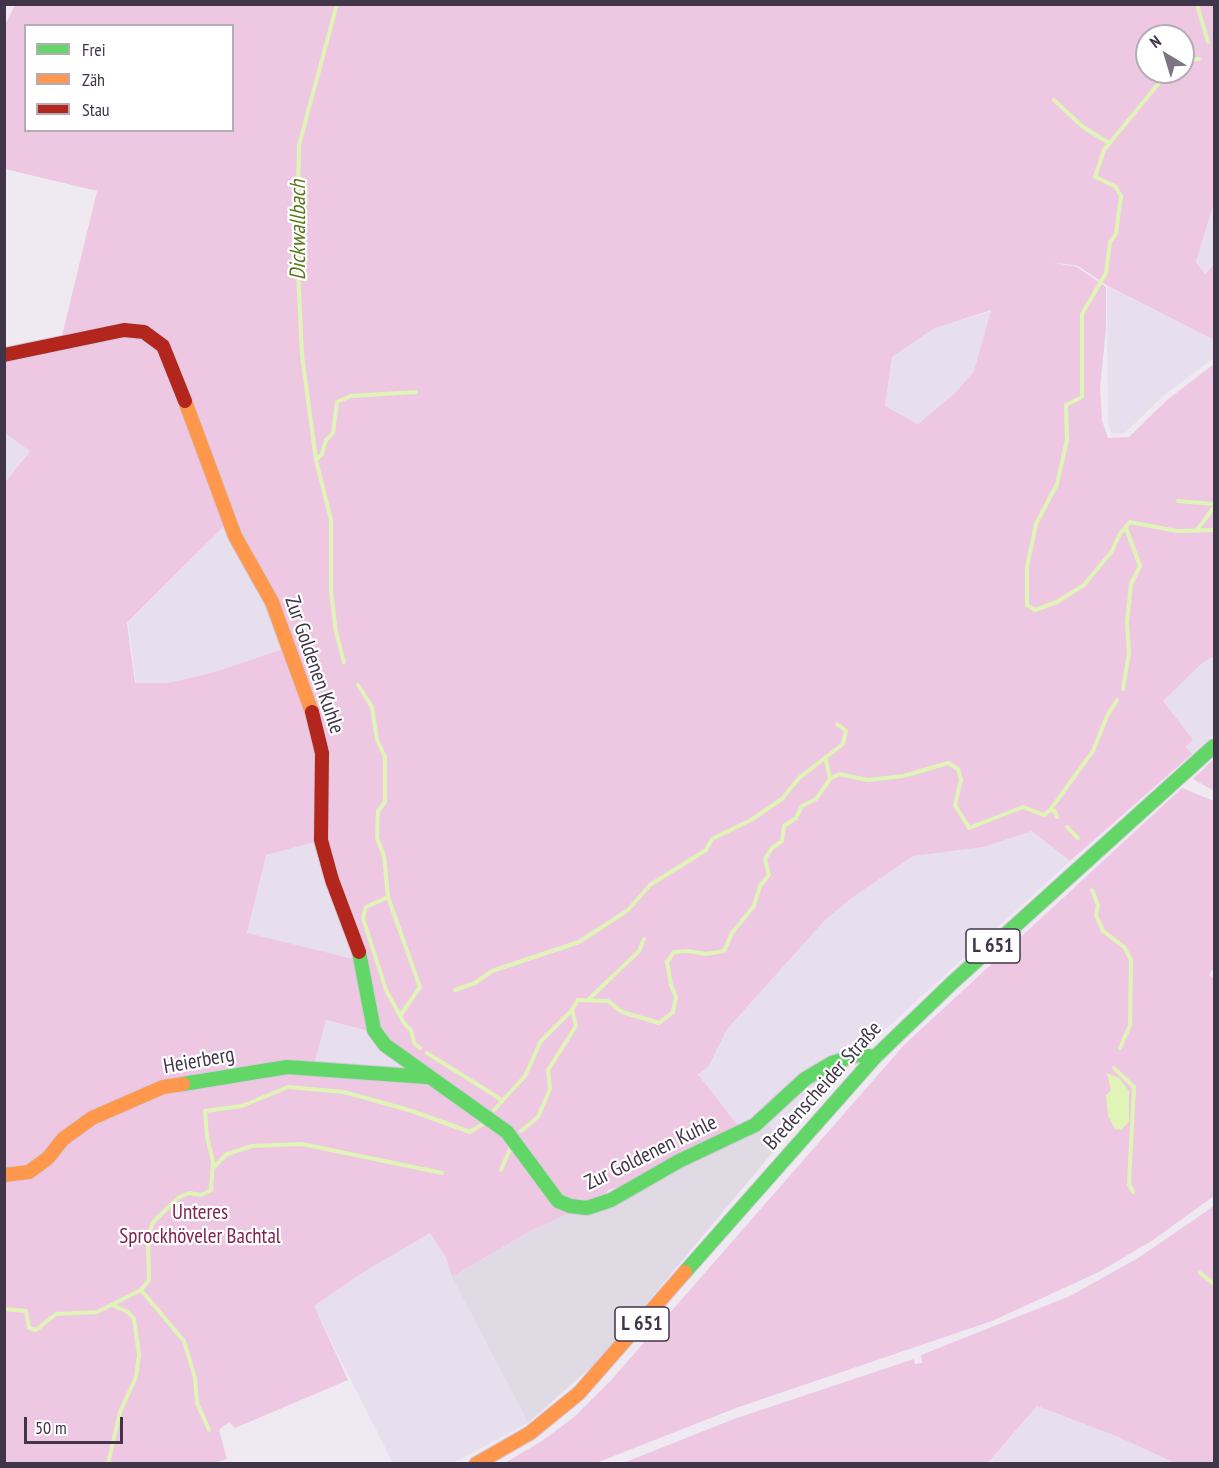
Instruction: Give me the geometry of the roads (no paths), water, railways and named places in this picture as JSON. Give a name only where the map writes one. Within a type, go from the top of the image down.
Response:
[{"type":"street","name":"Zur Goldenen Kuhle","points":[[4,355],[124,330],[149,334],[166,351],[235,536],[272,602],[315,719],[322,753],[321,840],[332,880],[359,952],[371,1022],[386,1045],[427,1077],[507,1132],[555,1199],[570,1206],[587,1208],[619,1196],[679,1161],[755,1125],[805,1079],[832,1063],[858,1055],[875,1057]]},
{"type":"street","name":"Bredenscheider Straße","points":[[476,1464],[530,1433],[579,1393],[875,1057],[953,982],[1215,747]]},
{"type":"street","name":"Heierberg","points":[[4,1175],[29,1172],[48,1158],[63,1139],[92,1118],[163,1087],[287,1067],[427,1077]]},
{"type":"waterway","name":"Dickwallbach","points":[[316,460],[302,355],[297,250],[299,145],[337,4]]},
{"type":"waterway","points":[[1197,4],[1208,42]]},
{"type":"waterway","points":[[1195,60],[1199,59]]},
{"type":"waterway","points":[[1158,84],[1104,150],[1095,177],[1115,186],[1121,196],[1116,234],[1110,242],[1106,273],[1082,314],[1082,397],[1066,405],[1067,440],[1057,484],[1036,524],[1027,567],[1027,605],[1035,610],[1057,602],[1084,585],[1112,551],[1120,534],[1130,522],[1177,531],[1214,530]]},
{"type":"waterway","points":[[1054,100],[1083,127],[1109,143]]},
{"type":"waterway","name":"Dickwallbach","points":[[344,662],[336,632],[331,591],[331,520],[316,460],[322,454],[326,440],[333,433],[337,402],[351,396],[416,392]]},
{"type":"waterway","points":[[1178,501],[1214,504]]},
{"type":"waterway","points":[[1197,530],[1214,507]]},
{"type":"waterway","points":[[1123,689],[1129,653],[1127,622],[1131,584],[1140,566],[1126,528]]},
{"type":"waterway","name":"Dickwallbach","points":[[358,685],[372,707],[377,740],[385,757],[385,802],[378,811],[377,838],[384,856],[388,897],[366,907],[363,918],[386,990],[404,1023],[411,1030],[414,1043],[420,1048]]},
{"type":"waterway","points":[[494,1110],[525,1076],[541,1041],[572,1010],[578,1000],[608,1001],[622,1012],[659,1023],[673,1012],[676,997],[671,985],[667,962],[674,952],[688,951],[706,954],[724,951],[732,933],[754,906],[760,886],[769,875],[765,859],[772,848],[782,841],[784,826],[796,818],[802,806],[816,799],[830,779],[839,774],[868,780],[903,776],[948,763],[958,769],[961,779],[955,805],[969,828],[1023,807],[1044,815],[1093,751],[1107,716],[1117,700]]},
{"type":"waterway","points":[[455,990],[475,983],[492,971],[579,942],[628,910],[650,885],[706,850],[712,839],[751,820],[782,799],[799,778],[843,744],[846,731],[837,724]]},
{"type":"waterway","points":[[826,760],[830,779]]},
{"type":"waterway","points":[[1050,810],[1055,811],[1057,817]]},
{"type":"waterway","points":[[1067,827],[1078,838]]},
{"type":"waterway","points":[[1092,890],[1098,905],[1096,915],[1103,931],[1124,947],[1131,960],[1130,1025],[1120,1048]]},
{"type":"waterway","name":"Dickwallbach","points":[[388,897],[420,987],[400,1016]]},
{"type":"waterway","points":[[588,1000],[639,951],[644,939]]},
{"type":"waterway","points":[[521,1131],[538,1117],[550,1089],[548,1070],[576,1026],[572,1010]]},
{"type":"waterway","name":"Dickwallbach","points":[[427,1053],[502,1100]]},
{"type":"waterway","points":[[1114,1068],[1134,1087],[1129,1184],[1133,1192]]},
{"type":"waterway","points":[[4,1309],[26,1311],[29,1328],[36,1330],[56,1314],[97,1312],[141,1290],[149,1280],[148,1239],[153,1222],[178,1198],[189,1193],[201,1195],[211,1190],[213,1161],[207,1137],[205,1111],[242,1106],[288,1087],[344,1092],[412,1111],[470,1132],[484,1123]]},
{"type":"waterway","points":[[213,1168],[227,1154],[252,1146],[302,1144],[442,1173]]},
{"type":"waterway","points":[[501,1170],[510,1149]]},
{"type":"waterway","points":[[1200,1273],[1214,1284]]},
{"type":"waterway","points":[[141,1290],[184,1341],[195,1378],[197,1403],[209,1430]]},
{"type":"waterway","points":[[108,1464],[120,1412],[136,1377],[139,1355],[134,1319],[128,1312],[112,1305]]},
{"type":"park label","name":"Unteres Sprockhöveler Bachtal","points":[[200,1225]]}]
